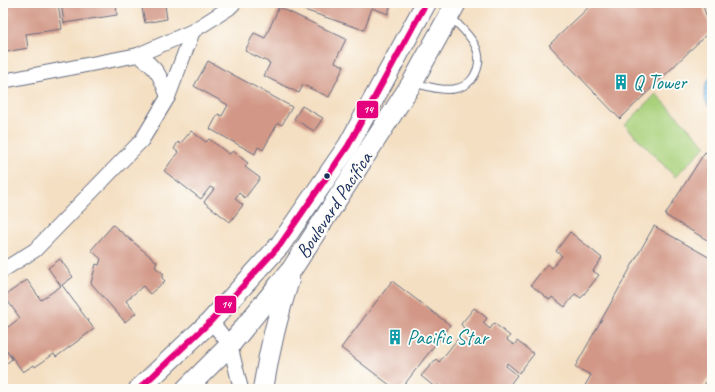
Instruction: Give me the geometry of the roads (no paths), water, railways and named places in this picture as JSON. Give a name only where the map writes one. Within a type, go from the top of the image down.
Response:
[{"type":"street","points":[[3,81],[138,55],[193,31],[229,8],[234,3]]},
{"type":"street","name":"Boulevard Pacífica","points":[[139,389],[211,321],[280,245],[348,146],[426,3]]},
{"type":"street","name":"Boulevard Pacífica","points":[[186,389],[230,345],[292,269],[412,83],[452,9]]},
{"type":"street","points":[[3,270],[35,250],[142,140],[168,97],[193,31]]},
{"type":"street","points":[[138,55],[149,63],[159,74],[168,97]]},
{"type":"street","points":[[263,389],[268,356],[292,269]]},
{"type":"street","points":[[211,321],[230,345],[241,389]]},
{"type":"lane","points":[[412,83],[445,89],[455,89],[464,86],[472,80],[479,69],[479,52],[452,9]]},
{"type":"water","points":[[712,75],[712,110],[706,102],[704,93]]},
{"type":"place","name":"Q Tower","points":[[621,82]]},
{"type":"place","name":"Pacific Star","points":[[395,337]]}]
